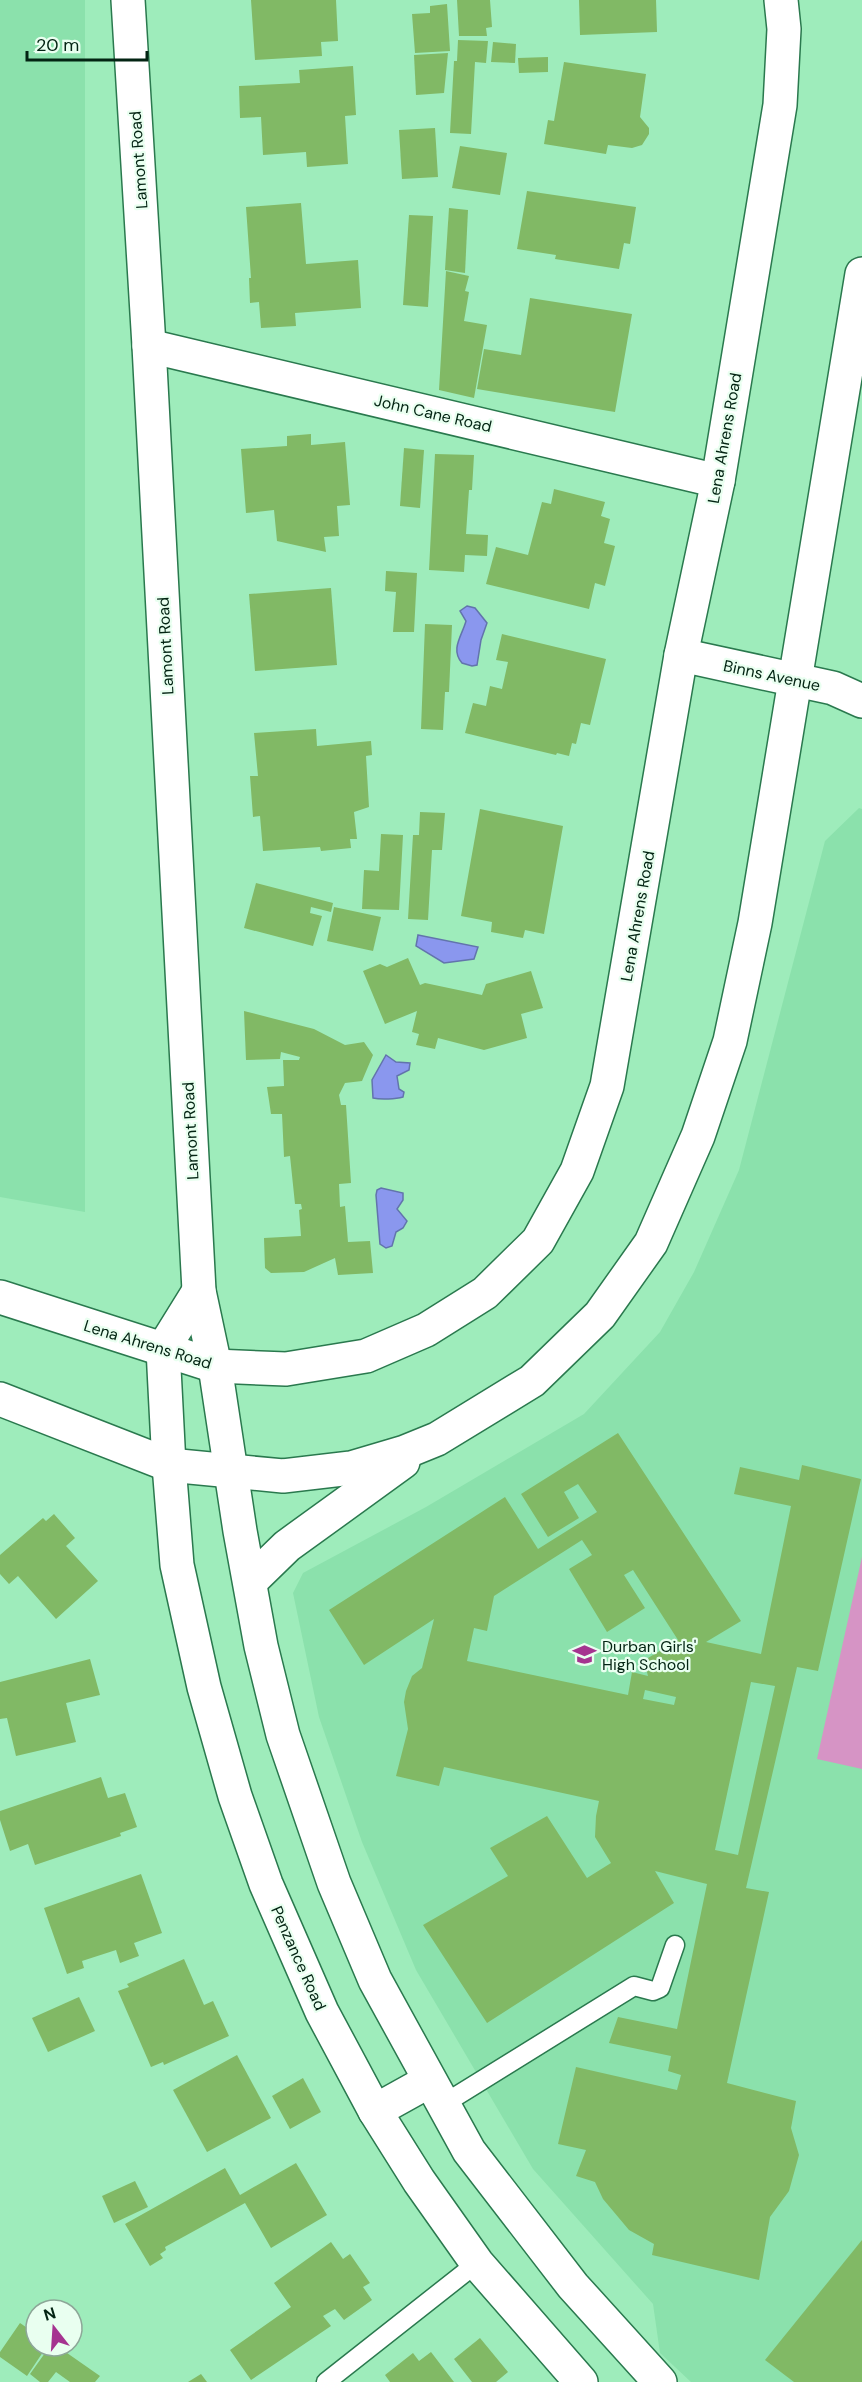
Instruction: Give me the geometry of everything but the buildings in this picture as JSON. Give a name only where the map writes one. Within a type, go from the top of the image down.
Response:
[{"type":"street","name":"Lamont Road","points":[[128,0],[149,346],[199,1291],[215,1366],[231,1473]]},
{"type":"street","name":"Lena Ahrens Road","points":[[0,1297],[215,1366],[286,1369],[366,1356],[426,1330],[485,1293],[538,1241],[577,1171],[607,1086],[681,656],[718,481],[780,105],[784,29],[782,0]]},
{"type":"street","points":[[250,1582],[287,1546],[387,1472],[532,1381],[600,1315],[651,1243],[698,1136],[730,1041],[755,923],[862,274]]},
{"type":"street","name":"John Cane Road","points":[[149,346],[718,481]]},
{"type":"street","name":"Binns Avenue","points":[[681,656],[833,688],[862,701]]},
{"type":"street","points":[[163,1349],[199,1291]]},
{"type":"street","name":"Penzance Road","points":[[163,1349],[177,1565],[204,1687],[235,1796],[266,1884],[322,2012],[375,2111],[419,2181],[477,2263],[581,2382]]},
{"type":"street","points":[[0,1399],[169,1465],[231,1473],[283,1476],[351,1468],[405,1452],[437,1439]]},
{"type":"street","points":[[231,1473],[261,1646],[283,1735],[334,1883],[375,1980],[469,2151],[573,2286],[660,2382]]},
{"type":"street","points":[[375,2111],[436,2093]]},
{"type":"lane","points":[[436,2093],[634,1986],[653,1991],[660,1988],[675,1945]]},
{"type":"lane","points":[[326,2382],[477,2263]]},
{"type":"shaded area","points":[[0,0],[85,0],[85,1212],[0,1197]]},
{"type":"shaded area","name":"Durban Girls' High School","points":[[859,808],[862,809],[862,2382],[691,2382],[660,2353],[653,2304],[533,2169],[416,1970],[362,1842],[319,1717],[293,1593],[303,1573],[426,1507],[584,1414],[660,1332],[694,1272],[739,1170],[825,841]]},
{"type":"shaded area","points":[[862,1557],[862,1769],[817,1759]]},
{"type":"water","points":[[467,606],[475,608],[487,623],[481,640],[477,665],[472,666],[462,663],[457,653],[458,642],[466,621],[460,611]]},
{"type":"water","points":[[418,935],[478,947],[474,959],[444,963],[416,946]]},
{"type":"water","points":[[386,1055],[396,1062],[410,1063],[409,1070],[397,1076],[399,1089],[404,1092],[403,1097],[373,1098],[372,1080]]},
{"type":"water","points":[[381,1188],[403,1193],[403,1200],[397,1209],[407,1221],[403,1228],[396,1232],[392,1246],[386,1248],[380,1244],[376,1195],[377,1190]]},
{"type":"place","name":"Durban Girls' High School","points":[[584,1655]]}]
